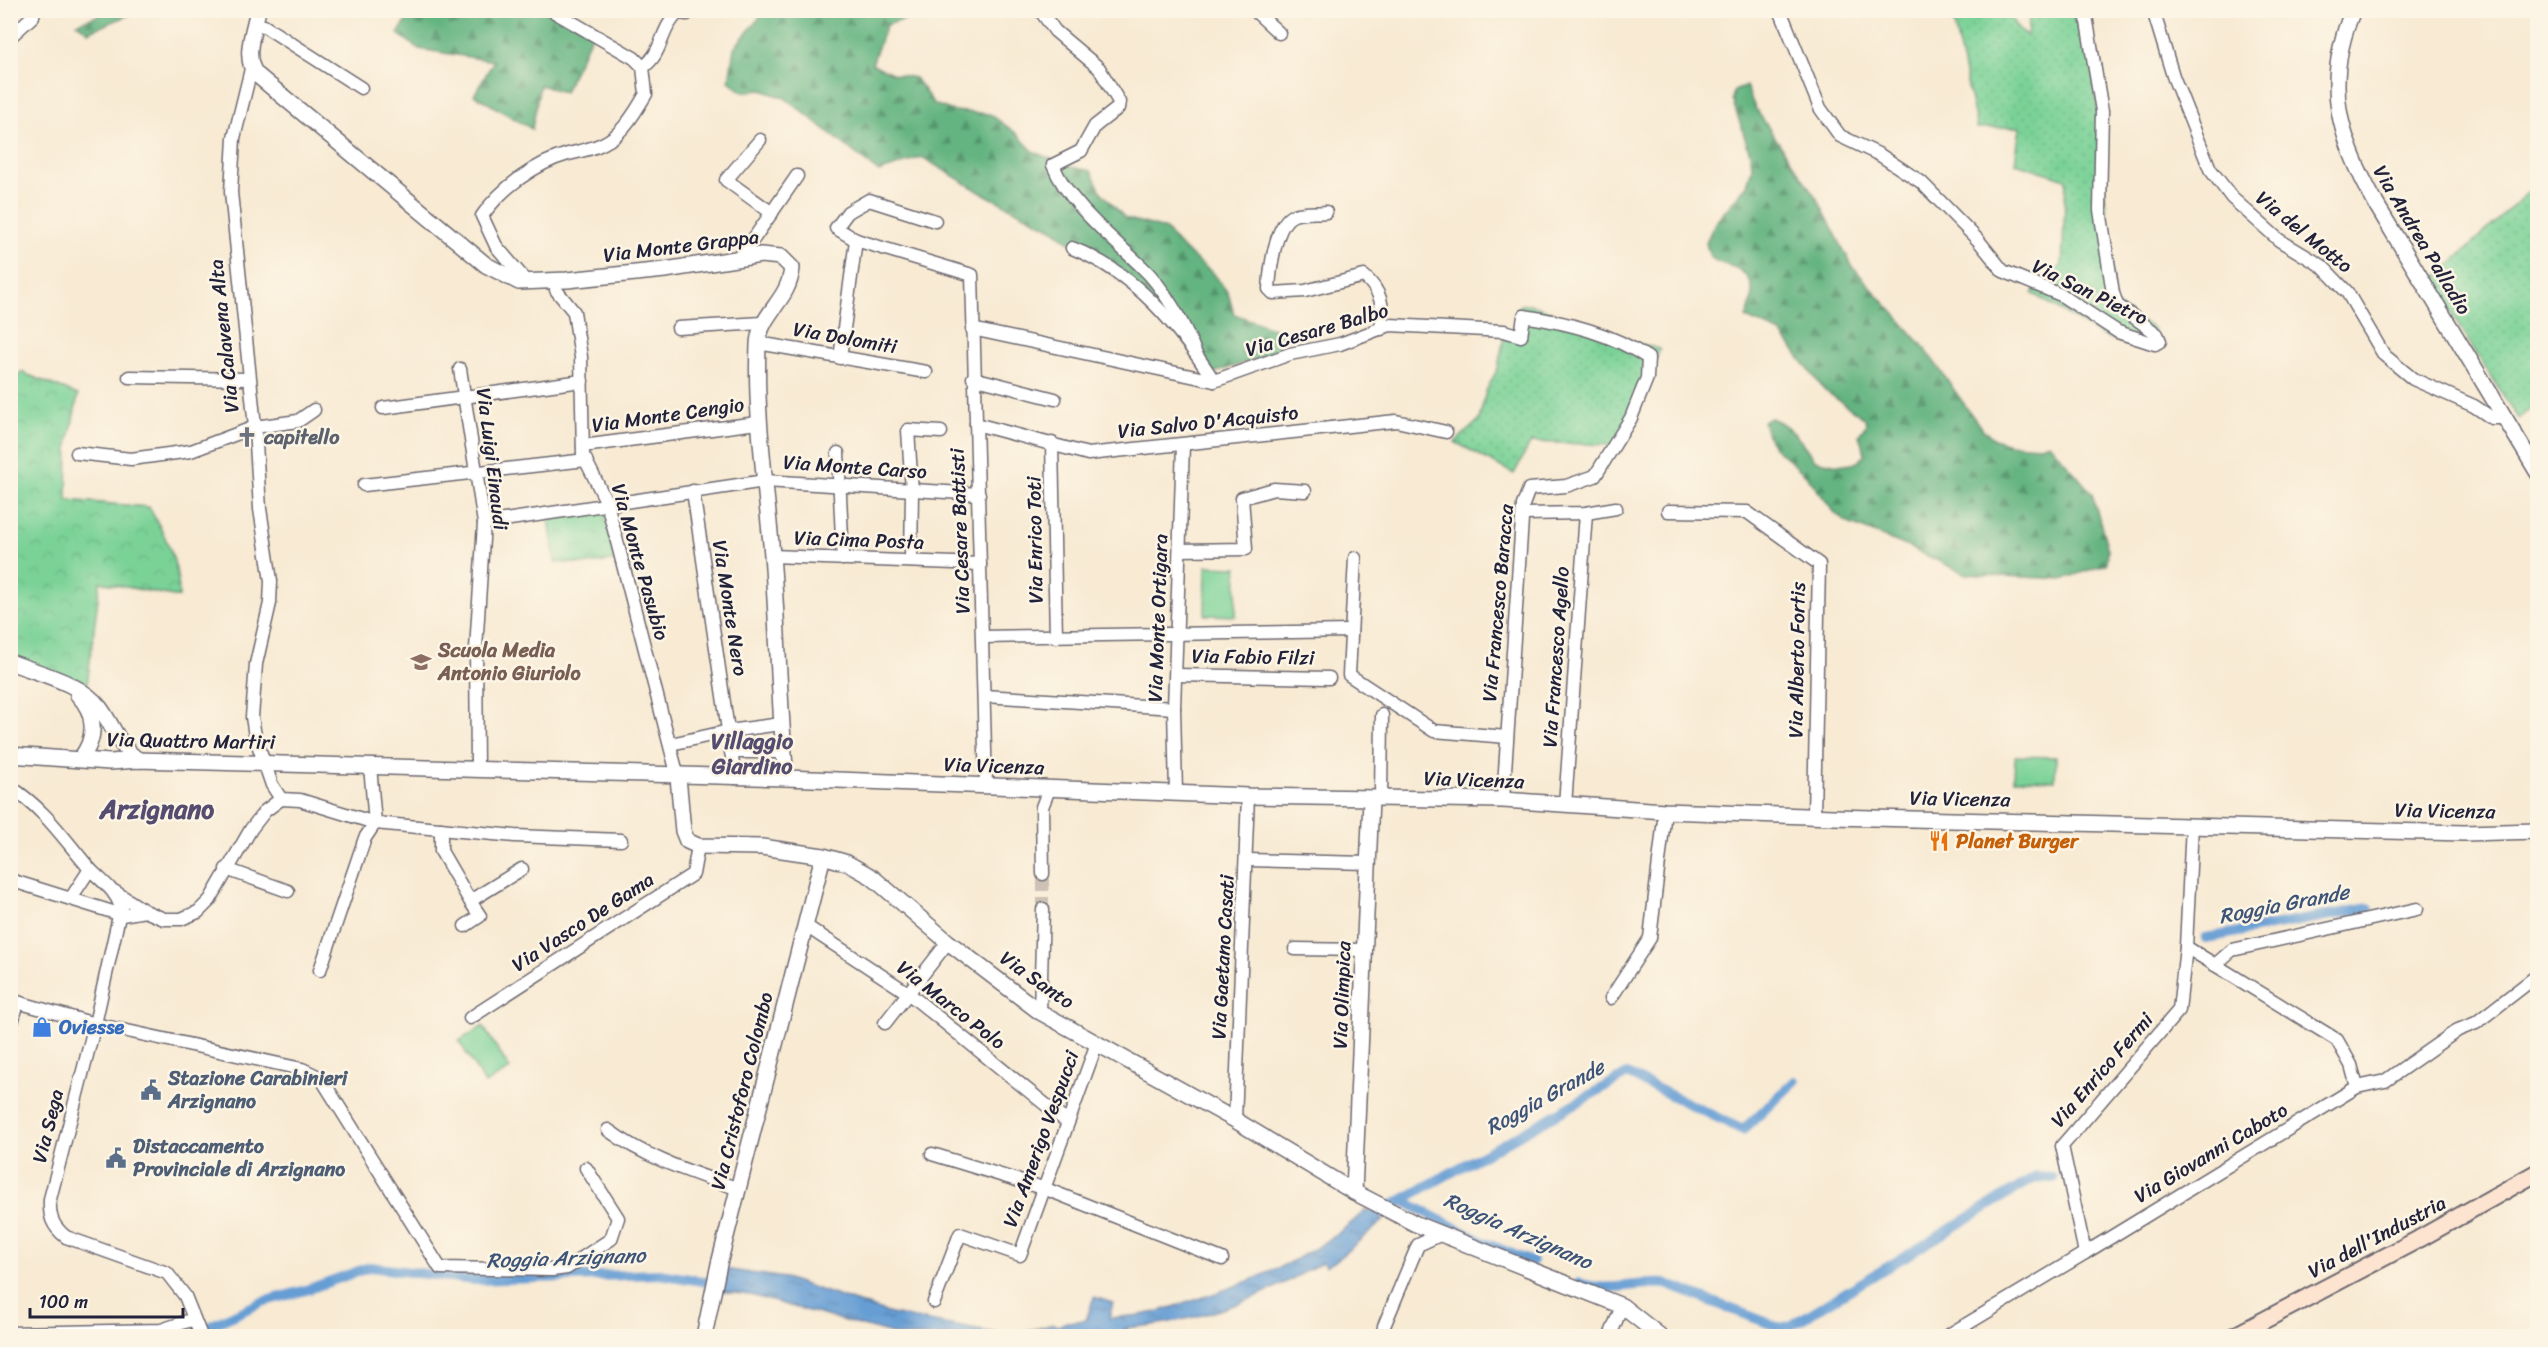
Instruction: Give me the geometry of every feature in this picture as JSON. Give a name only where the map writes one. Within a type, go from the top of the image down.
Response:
[{"type":"main road","name":"Via dell'Industria","points":[[2234,1336],[2420,1239],[2538,1172]]},
{"type":"street","points":[[10,37],[33,16],[34,10]]},
{"type":"street","points":[[526,281],[496,246],[482,216],[493,201],[532,170],[567,154],[585,151],[618,134],[646,94],[643,67],[634,58],[551,10]]},
{"type":"street","points":[[643,67],[658,52],[670,20],[678,13],[687,14],[688,10]]},
{"type":"street","points":[[1040,10],[1055,31],[1099,68],[1117,95],[1118,108],[1090,133],[1081,151],[1053,165],[1057,175],[1076,203],[1143,268],[1187,330],[1195,352]]},
{"type":"street","points":[[1254,10],[1279,33]]},
{"type":"street","name":"Via San Pietro","points":[[1780,10],[1820,108],[1840,136],[1880,155],[1921,182],[1978,240],[2003,271],[2061,296],[2118,332],[2155,344],[2160,341],[2157,334],[2117,305],[2113,293],[2100,210],[2102,111],[2085,10]]},
{"type":"street","name":"Via del Motto","points":[[2153,10],[2173,76],[2211,169],[2232,198],[2279,240],[2322,266],[2347,292],[2384,355],[2413,379],[2474,406],[2492,418],[2504,418]]},
{"type":"street","name":"Via Andrea Palladio","points":[[2353,10],[2340,53],[2335,85],[2338,117],[2345,143],[2356,169],[2376,204],[2538,473]]},
{"type":"street","points":[[257,18],[264,26],[361,88]]},
{"type":"street","name":"Via Calavena Alta","points":[[257,18],[249,61],[251,69],[234,138],[231,192],[248,379],[255,428],[260,508],[271,581],[270,603],[256,664],[252,717],[255,736],[272,785],[280,799]]},
{"type":"street","name":"Via Monte Grappa","points":[[251,69],[486,266],[519,282],[665,270],[741,257],[781,257],[792,268],[790,285],[762,323],[758,344],[757,423],[772,556],[786,778]]},
{"type":"street","points":[[760,140],[726,180],[772,213]]},
{"type":"street","points":[[741,257],[797,176]]},
{"type":"street","points":[[840,358],[856,240],[836,228],[848,212],[868,200],[935,221]]},
{"type":"street","points":[[1326,212],[1293,215],[1283,223],[1275,248],[1269,289],[1273,293],[1305,291],[1364,276],[1376,286],[1384,306],[1381,329]]},
{"type":"street","name":"Via Cesare Battisti","points":[[856,240],[972,275],[973,378],[979,494],[986,786]]},
{"type":"street","points":[[1072,248],[1101,259],[1137,286],[1195,352],[1214,381]]},
{"type":"street","name":"Via Monte Pasubio","points":[[556,290],[574,312],[582,381],[583,446],[586,460],[607,503],[678,777]]},
{"type":"street","name":"Via Francesco Baracca","points":[[1503,800],[1523,514],[1529,489],[1566,486],[1595,476],[1631,418],[1647,378],[1648,358],[1624,344],[1563,322],[1524,316],[1521,336],[1504,331]]},
{"type":"street","points":[[678,328],[762,323]]},
{"type":"street","name":"Via Cesare Balbo","points":[[1214,381],[1290,354],[1340,344],[1390,325],[1504,331]]},
{"type":"street","points":[[972,329],[1214,381]]},
{"type":"street","name":"Via Dolomiti","points":[[758,344],[926,372]]},
{"type":"street","name":"Via Luigi Einaudi","points":[[460,369],[484,523],[476,649],[477,769]]},
{"type":"street","points":[[129,377],[248,379]]},
{"type":"street","points":[[973,378],[1055,399]]},
{"type":"street","points":[[383,408],[582,381]]},
{"type":"street","points":[[77,453],[131,459],[191,451],[255,428],[298,421],[314,410]]},
{"type":"street","name":"Via Salvo D'Acquisto","points":[[976,424],[1088,454],[1396,421],[1446,432]]},
{"type":"street","name":"Via Monte Cengio","points":[[583,446],[757,423]]},
{"type":"street","points":[[911,561],[912,491],[908,430],[941,432]]},
{"type":"street","name":"Via Enrico Toti","points":[[1052,443],[1056,637]]},
{"type":"street","name":"Via Monte Ortigara","points":[[1176,793],[1174,708],[1183,445]]},
{"type":"street","points":[[838,453],[843,559]]},
{"type":"street","points":[[364,485],[586,460]]},
{"type":"street","name":"Via Monte Carso","points":[[484,523],[765,481],[979,494]]},
{"type":"street","points":[[1180,550],[1246,549],[1242,498],[1274,489],[1305,490]]},
{"type":"street","name":"Via Monte Nero","points":[[693,491],[735,778]]},
{"type":"street","points":[[1523,514],[1586,513],[1616,508]]},
{"type":"street","name":"Via Alberto Fortis","points":[[1668,511],[1748,512],[1819,564],[1814,816]]},
{"type":"street","name":"Via Francesco Agello","points":[[1565,805],[1586,513]]},
{"type":"street","name":"Via Cima Posta","points":[[772,556],[980,564]]},
{"type":"street","points":[[1355,558],[1349,675],[1434,731],[1507,737]]},
{"type":"street","points":[[983,637],[1351,631]]},
{"type":"street","points":[[10,662],[84,693],[100,708],[125,751],[138,760]]},
{"type":"street","name":"Via Fabio Filzi","points":[[1176,675],[1329,678]]},
{"type":"street","points":[[67,684],[84,701],[92,722],[92,741],[80,759]]},
{"type":"street","points":[[984,696],[1174,708]]},
{"type":"street","points":[[1376,799],[1382,714]]},
{"type":"street","points":[[671,744],[729,731],[781,724]]},
{"type":"street","points":[[731,752],[783,752]]},
{"type":"street","name":"Via Quattro Martiri","points":[[10,755],[110,762],[138,760],[266,763],[735,778]]},
{"type":"street","points":[[320,970],[365,838],[375,823],[370,766]]},
{"type":"street","points":[[678,777],[683,831],[687,841],[698,846]]},
{"type":"street","name":"Via Vicenza","points":[[735,778],[1248,796],[1503,800],[1665,811],[1814,816],[2464,833],[2538,831]]},
{"type":"street","points":[[10,788],[52,821],[90,869],[114,891],[145,911],[164,919],[181,918],[198,912],[210,900],[226,869],[265,811],[280,799],[300,800],[375,823],[621,840]]},
{"type":"street","points":[[1043,873],[1042,807],[1049,789]]},
{"type":"street","name":"Via Gaetano Casati","points":[[1235,1120],[1248,796]]},
{"type":"street","name":"Via Olimpica","points":[[1354,1192],[1368,863],[1376,799]]},
{"type":"street","points":[[1611,998],[1650,938],[1665,811]]},
{"type":"street","name":"Via Enrico Fermi","points":[[2085,1252],[2062,1146],[2179,1010],[2186,947],[2192,825]]},
{"type":"street","points":[[441,829],[441,851],[480,916],[465,926]]},
{"type":"street","name":"Via Santo","points":[[698,846],[762,847],[823,856],[847,863],[872,878],[948,942],[1040,1012],[1235,1120],[1354,1192],[1416,1224],[1622,1306],[1660,1336]]},
{"type":"street","name":"Via Vasco De Gama","points":[[470,1018],[693,874],[698,846]]},
{"type":"street","name":"Via Cristoforo Colombo","points":[[704,1336],[823,856]]},
{"type":"street","points":[[1247,860],[1368,863]]},
{"type":"street","points":[[70,898],[90,869]]},
{"type":"street","points":[[226,869],[288,891]]},
{"type":"street","points":[[470,901],[522,869]]},
{"type":"street","points":[[10,880],[122,915],[145,911]]},
{"type":"street","points":[[114,891],[122,915]]},
{"type":"street","points":[[1040,1012],[1042,909]]},
{"type":"street","points":[[2215,964],[2232,950],[2417,909]]},
{"type":"street","name":"Via Sega","points":[[122,915],[65,1137],[51,1199],[50,1215],[56,1229],[66,1237],[166,1273],[185,1296],[201,1336]]},
{"type":"street","name":"Via Marco Polo","points":[[806,926],[908,993],[1067,1122]]},
{"type":"street","points":[[885,1023],[948,942]]},
{"type":"street","points":[[2186,947],[2337,1040],[2351,1065],[2356,1088]]},
{"type":"street","points":[[1295,949],[1365,950]]},
{"type":"street","name":"Via Giovanni Caboto","points":[[2085,1252],[2356,1088],[2385,1081],[2458,1030],[2476,1023],[2538,975]]},
{"type":"street","points":[[10,1029],[14,1001],[95,1024],[302,1069],[321,1078],[440,1268],[552,1270],[567,1268],[611,1239],[618,1218],[586,1167]]},
{"type":"street","name":"Via Amerigo Vespucci","points":[[934,1302],[960,1234],[1020,1255],[1046,1189],[1067,1122],[1097,1043]]},
{"type":"street","points":[[608,1130],[627,1144],[678,1168],[739,1189]]},
{"type":"street","points":[[932,1154],[1046,1189],[1222,1259]]},
{"type":"street","points":[[1383,1336],[1384,1326],[1418,1245],[1420,1234],[1416,1224]]},
{"type":"street","points":[[1418,1245],[1442,1234]]},
{"type":"street","points":[[1947,1336],[2085,1252]]},
{"type":"street","points":[[1610,1336],[1622,1306]]},
{"type":"street","points":[[10,1333],[161,1330],[194,1319]]},
{"type":"green space","points":[[99,10],[139,11],[88,32],[77,23],[97,16]]},
{"type":"green space","points":[[413,10],[553,11],[593,33],[564,92],[540,85],[532,129],[474,95],[494,61],[419,49],[398,34]]},
{"type":"green space","points":[[765,11],[913,11],[911,18],[886,25],[872,64],[894,74],[915,78],[934,104],[953,111],[990,114],[1016,133],[1034,152],[1071,167],[1091,171],[1102,193],[1125,218],[1165,229],[1181,247],[1214,274],[1228,293],[1234,314],[1283,332],[1281,351],[1211,374],[1160,311],[1054,230],[980,192],[922,157],[879,172],[785,98],[761,90],[743,92],[729,81],[734,48]]},
{"type":"green space","points":[[1951,11],[2006,11],[2018,29],[2027,36],[2030,11],[2079,11],[2094,71],[2114,304],[2154,329],[2151,344],[2136,349],[2101,335],[2032,293],[2062,265],[2066,179],[2015,163],[2020,127],[1977,128]]},
{"type":"green space","points":[[1746,86],[1755,108],[1819,202],[1852,266],[1923,346],[1981,428],[1994,439],[2009,444],[2040,446],[2049,443],[2092,493],[2108,550],[2107,564],[2063,579],[1966,574],[1904,545],[1846,522],[1835,513],[1807,476],[1772,445],[1763,422],[1770,418],[1790,429],[1815,460],[1838,465],[1858,462],[1865,453],[1859,435],[1866,425],[1865,419],[1824,390],[1781,333],[1746,318],[1752,296],[1751,283],[1743,272],[1715,261],[1708,251],[1706,242],[1715,223],[1747,185],[1752,168],[1751,156],[1732,99],[1734,91]]},
{"type":"green space","points":[[2537,184],[2537,404],[2518,419],[2431,282]]},
{"type":"green space","points":[[1530,304],[1628,341],[1660,349],[1620,452],[1609,445],[1531,442],[1514,474],[1455,442],[1479,420],[1486,391],[1498,368],[1504,337],[1515,329],[1516,311],[1520,305]]},
{"type":"green space","points":[[21,372],[78,395],[68,445],[67,500],[149,507],[166,539],[177,572],[179,597],[100,582],[87,685],[11,660],[10,387]]},
{"type":"green space","points":[[604,510],[617,560],[588,564],[555,562],[549,519]]},
{"type":"green space","points":[[1206,566],[1237,567],[1236,616],[1205,615]]},
{"type":"green space","points":[[2015,756],[2056,757],[2055,780],[2014,779]]},
{"type":"green space","points":[[483,1026],[510,1069],[485,1084],[459,1041]]},
{"type":"water","points":[[1366,1209],[1384,1220],[1334,1262],[1325,1266],[1322,1262],[1274,1288],[1204,1315],[1179,1321],[1125,1328],[1131,1334],[1117,1336],[1010,1336],[1053,1324],[1058,1326],[1066,1322],[1086,1320],[1094,1297],[1113,1303],[1109,1318],[1150,1314],[1189,1302],[1244,1283],[1298,1258],[1346,1227]]},
{"type":"water","points":[[718,1268],[785,1278],[891,1314],[1010,1336],[899,1336],[750,1295],[712,1290]]},
{"type":"waterway","name":"Roggia Grande","points":[[2206,938],[2369,908]]},
{"type":"waterway","name":"Roggia Grande","points":[[1364,1222],[1627,1074],[1743,1130],[1795,1081]]},
{"type":"waterway","name":"Roggia Arzignano","points":[[1579,1283],[1600,1287],[1666,1284],[1781,1328],[1792,1325],[2036,1177],[2053,1178]]},
{"type":"waterway","name":"Roggia Arzignano","points":[[1402,1200],[1482,1242],[1532,1262]]},
{"type":"waterway","name":"Roggia Arzignano","points":[[206,1328],[262,1302],[306,1290],[370,1267],[474,1280],[659,1274],[720,1284]]},
{"type":"waterway","name":"Roggia Arzignano","points":[[186,1336],[193,1334]]},
{"type":"tunnel","points":[[1043,874],[1043,909]]},
{"type":"place","name":"capitello","points":[[247,437]]},
{"type":"place","name":"Scuola Media Antonio Giuriolo","points":[[421,662]]},
{"type":"place","name":"Planet Burger","points":[[1939,841]]},
{"type":"place","name":"Oviesse","points":[[42,1027]]},
{"type":"place","name":"Stazione Carabinieri Arzignano","points":[[151,1090]]},
{"type":"place","name":"Distaccamento Provinciale di Arzignano","points":[[116,1158]]},
{"type":"district","name":"Villaggio Giardino","points":[[752,754]]},
{"type":"district","name":"Arzignano","points":[[157,809]]}]
